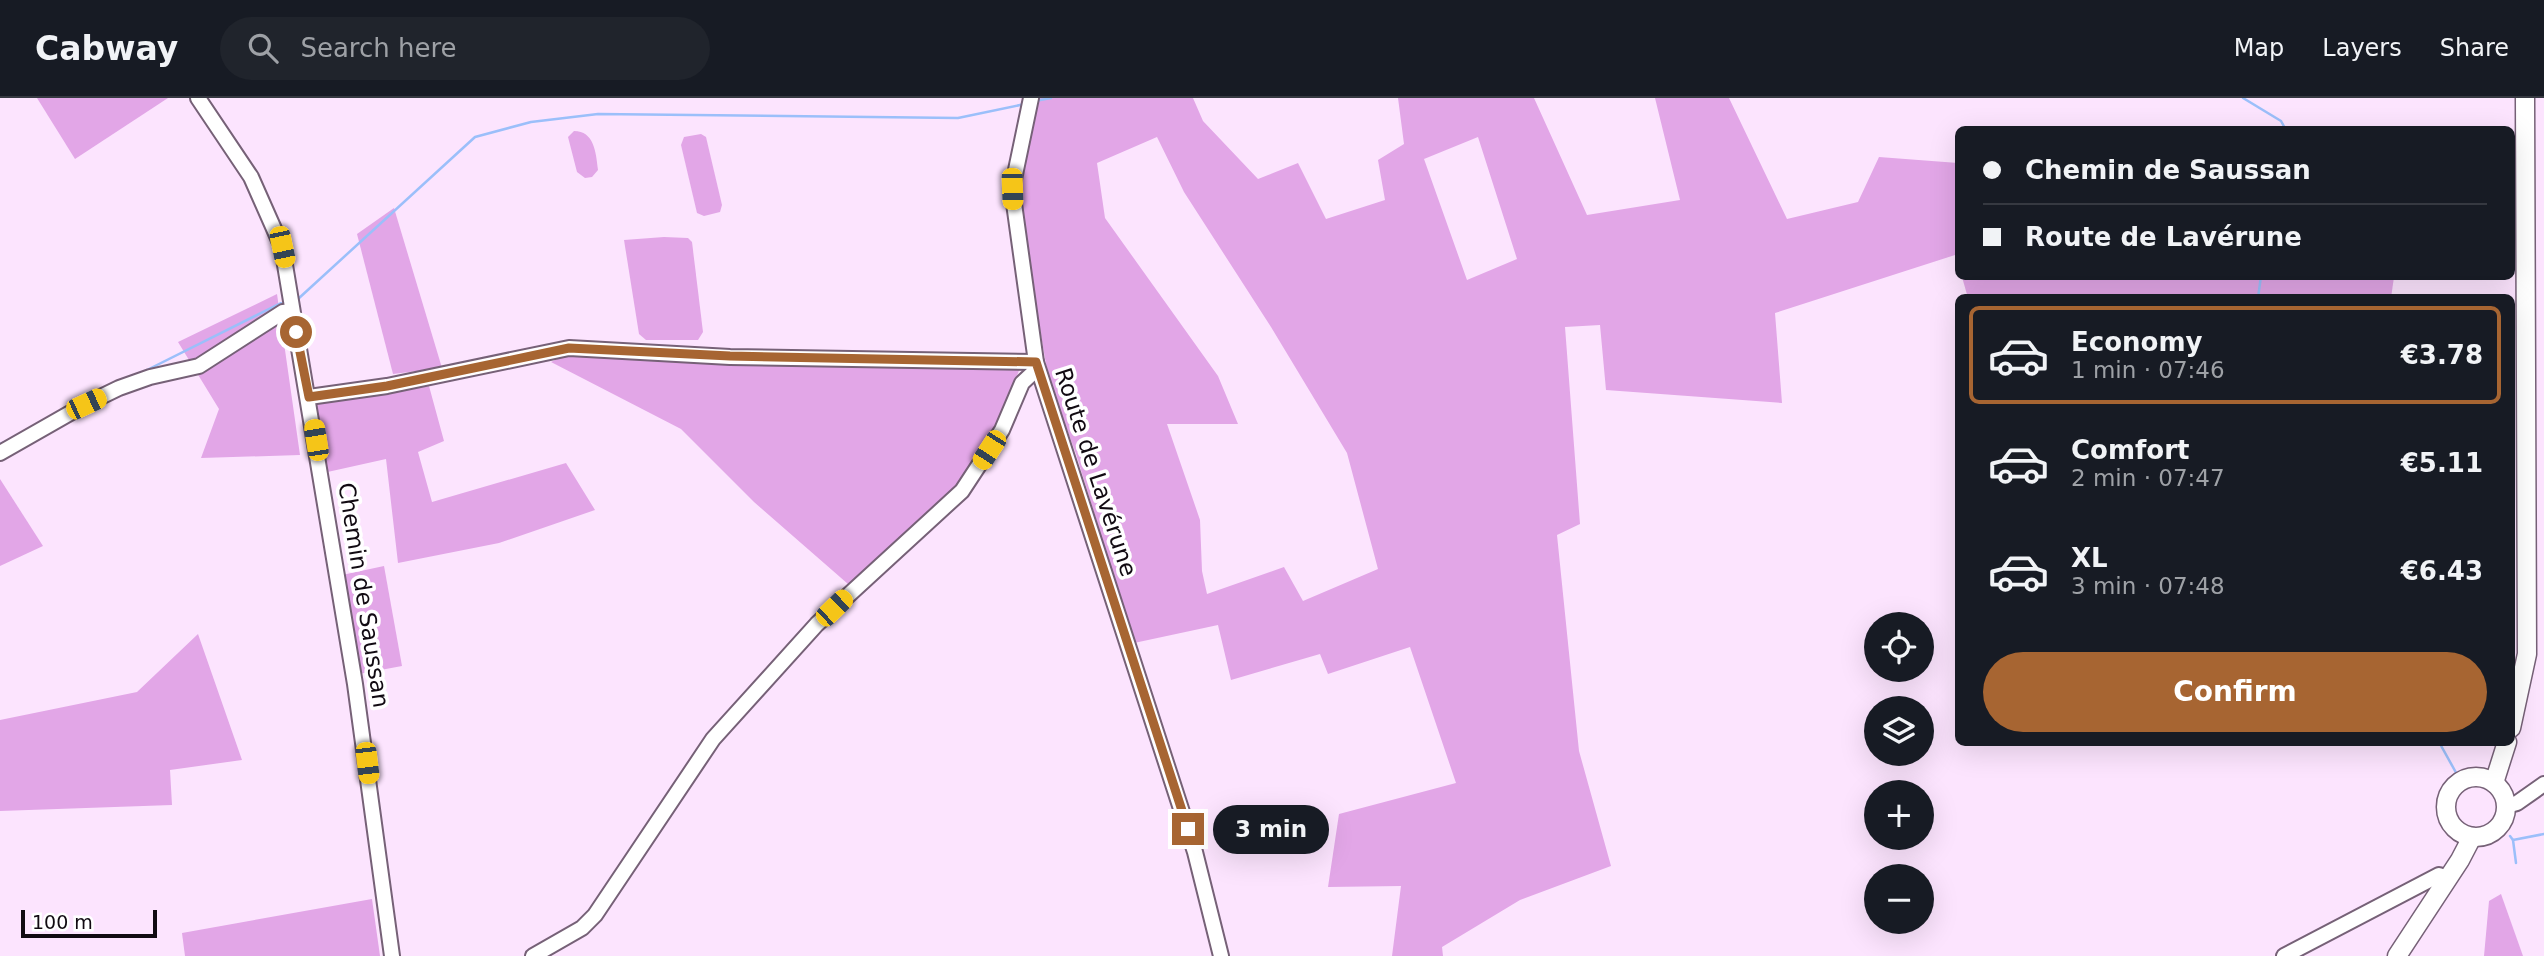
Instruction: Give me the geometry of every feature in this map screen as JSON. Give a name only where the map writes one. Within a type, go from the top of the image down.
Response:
[{"type":"main road","points":[[2515,711],[2524,674],[2528,499],[2525,98]]},
{"type":"main road","points":[[2515,669],[2526,621]]},
{"type":"main road","points":[[2490,781],[2464,780],[2448,796],[2448,818],[2467,836],[2482,837],[2496,830],[2503,821],[2506,802],[2490,781],[2496,746]]},
{"type":"main road","points":[[2490,781],[2505,746]]},
{"type":"main road","points":[[2397,956],[2446,878],[2467,836]]},
{"type":"street","name":"Chemin de Saussan","points":[[198,98],[251,177],[282,247],[309,397],[367,763],[392,956]]},
{"type":"street","name":"Route de Lavérune","points":[[1030,105],[1014,171],[1012,197],[1037,365],[1195,852],[1221,956]]},
{"type":"street","points":[[0,453],[119,388],[150,377],[199,366],[283,312],[292,311]]},
{"type":"street","points":[[309,397],[387,386],[569,348],[730,356],[1037,365]]},
{"type":"street","points":[[533,956],[582,928],[596,915],[713,739],[817,624],[962,491],[1002,430],[1022,383],[1037,365]]},
{"type":"street","points":[[2506,802],[2538,788]]},
{"type":"street","points":[[2284,956],[2439,875],[2446,878]]},
{"type":"shaded area","points":[[37,98],[168,98],[75,159]]},
{"type":"shaded area","points":[[1040,98],[1193,98],[1203,121],[1258,179],[1298,163],[1326,219],[1385,200],[1378,160],[1404,144],[1398,98],[1534,98],[1587,215],[1680,200],[1655,98],[1729,98],[1787,219],[1858,202],[1879,157],[1955,163],[1955,255],[1775,313],[1782,403],[1606,390],[1600,325],[1565,327],[1580,524],[1557,535],[1579,751],[1611,866],[1520,900],[1442,947],[1443,956],[1392,956],[1401,886],[1328,887],[1339,814],[1456,783],[1410,647],[1328,674],[1320,654],[1231,680],[1218,625],[1134,643],[1076,454],[1049,381],[1017,200],[1020,173]],"holes":[[[1157,137],[1184,192],[1271,327],[1347,453],[1378,569],[1303,601],[1284,567],[1207,594],[1202,571],[1200,520],[1167,424],[1238,424],[1218,376],[1105,218],[1097,163]],[[1478,137],[1517,259],[1467,280],[1424,159]]]},
{"type":"shaded area","points":[[574,131],[586,135],[593,144],[598,170],[592,177],[585,178],[577,172],[568,137]]},
{"type":"shaded area","points":[[701,134],[706,137],[722,205],[720,212],[704,216],[697,213],[681,145],[684,137]]},
{"type":"shaded area","points":[[394,208],[442,368],[393,374],[357,234]]},
{"type":"shaded area","points":[[688,238],[692,242],[703,332],[698,340],[646,340],[639,334],[624,240]]},
{"type":"shaded area","points":[[1963,280],[2394,280],[2392,294],[1967,294]]},
{"type":"shaded area","points":[[277,294],[300,455],[201,458],[219,409],[178,342]]},
{"type":"shaded area","points":[[572,352],[1020,368],[996,428],[956,490],[848,584],[754,502],[681,429],[551,362]]},
{"type":"shaded area","points":[[429,386],[444,441],[418,452],[432,502],[566,463],[595,510],[499,543],[398,563],[386,459],[323,473],[312,403]]},
{"type":"shaded area","points":[[0,479],[43,546],[0,566]]},
{"type":"shaded area","points":[[384,566],[402,666],[359,674],[342,575]]},
{"type":"shaded area","points":[[198,634],[242,760],[170,770],[172,805],[0,811],[0,720],[137,692]]},
{"type":"shaded area","points":[[2501,894],[2523,956],[2484,956],[2489,901]]},
{"type":"shaded area","points":[[372,899],[380,956],[185,956],[182,933]]},
{"type":"waterway","points":[[1035,101],[1051,98]]},
{"type":"waterway","points":[[2243,98],[2281,121],[2284,126]]},
{"type":"waterway","points":[[298,299],[475,137],[531,122],[598,114],[958,118],[1025,104]]},
{"type":"waterway","points":[[2259,294],[2260,280]]},
{"type":"waterway","points":[[143,372],[281,303]]},
{"type":"waterway","points":[[0,444],[9,440]]},
{"type":"waterway","points":[[2441,746],[2459,778]]},
{"type":"waterway","points":[[2510,836],[2513,840],[2544,834]]},
{"type":"waterway","points":[[2513,840],[2516,863]]},
{"type":"route","points":[[296,332],[309,397],[387,386],[552,349],[569,348],[730,356],[1036,362],[1050,413],[1188,829]]}]
